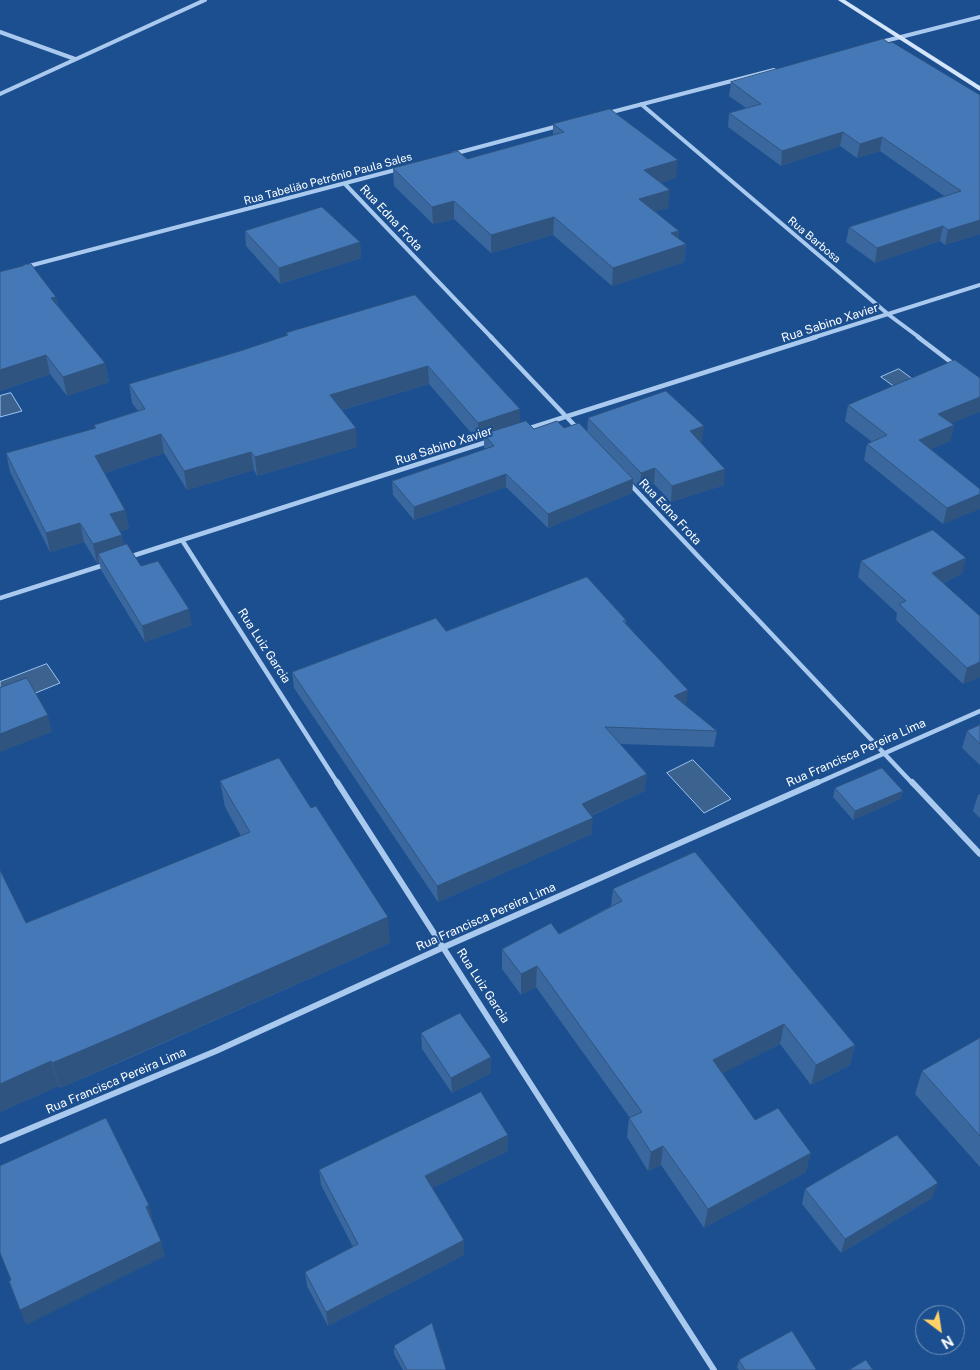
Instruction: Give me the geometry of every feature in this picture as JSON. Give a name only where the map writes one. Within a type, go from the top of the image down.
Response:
[{"type":"main road","points":[[841,0],[980,89]]},
{"type":"street","points":[[0,94],[205,0]]},
{"type":"street","points":[[880,42],[980,17]]},
{"type":"street","points":[[0,32],[75,58]]},
{"type":"street","points":[[602,114],[775,70]]},
{"type":"street","name":"Rua Barbosa","points":[[641,104],[889,315],[957,367]]},
{"type":"street","points":[[450,155],[564,125]]},
{"type":"street","name":"Rua Tabelião Petrônio Paula Sales","points":[[19,269],[402,168]]},
{"type":"street","name":"Rua Edna Frota","points":[[345,184],[580,431]]},
{"type":"street","name":"Rua Sabino Xavier","points":[[519,432],[980,285]]},
{"type":"street","name":"Rua Sabino Xavier","points":[[128,558],[500,438]]},
{"type":"street","name":"Rua Edna Frota","points":[[620,474],[980,854]]},
{"type":"street","name":"Rua Luiz Garcia","points":[[182,540],[714,1370]]},
{"type":"street","points":[[0,598],[109,563]]},
{"type":"street","name":"Rua Francisca Pereira Lima","points":[[0,1141],[216,1051],[444,947],[980,711]]},
{"type":"water","points":[[899,369],[929,391],[910,398],[881,377]]},
{"type":"water","points":[[11,393],[22,411],[0,417],[0,396]]},
{"type":"water","points":[[47,664],[60,683],[6,705],[0,695],[0,682]]},
{"type":"water","points":[[693,760],[731,799],[704,813],[667,773]]},
{"type":"building","points":[[883,39],[889,43],[892,42],[980,95],[980,220],[948,230],[943,226],[877,248],[849,227],[961,191],[882,137],[860,144],[843,132],[782,151],[729,113],[761,104],[731,82]]},
{"type":"building","points":[[610,109],[678,160],[644,170],[670,190],[639,199],[679,231],[671,233],[686,244],[613,268],[554,217],[491,235],[454,201],[432,207],[393,168],[458,151],[467,159],[564,132],[553,124]]},
{"type":"building","points":[[322,207],[360,242],[279,268],[245,231]]},
{"type":"building","points":[[31,264],[56,297],[51,298],[105,363],[63,377],[46,355],[0,370],[0,272]]},
{"type":"building","points":[[415,295],[520,409],[478,423],[428,366],[330,395],[356,428],[255,457],[251,452],[184,471],[161,434],[95,456],[125,510],[110,514],[122,535],[93,544],[80,523],[46,533],[6,453],[96,428],[94,425],[145,409],[129,384],[240,351],[288,335],[286,333]]},
{"type":"building","points":[[955,360],[980,378],[980,397],[938,414],[954,425],[919,440],[980,489],[980,494],[947,508],[867,444],[887,435],[848,405]]},
{"type":"building","points":[[666,391],[704,426],[690,431],[725,469],[672,486],[655,468],[641,473],[588,418]]},
{"type":"building","points":[[526,421],[534,429],[557,421],[564,428],[579,423],[633,479],[548,514],[506,474],[414,507],[392,481],[494,446],[484,434]]},
{"type":"building","points":[[933,530],[966,558],[932,573],[980,616],[980,662],[967,668],[899,604],[906,601],[861,561]]},
{"type":"building","points":[[127,544],[141,566],[158,561],[189,609],[142,626],[98,554]]},
{"type":"building","points":[[587,577],[626,620],[623,621],[688,690],[674,696],[717,731],[605,727],[647,774],[582,804],[593,818],[437,886],[292,672],[436,618],[446,631]]},
{"type":"building","points":[[27,678],[48,715],[0,734],[0,688]]},
{"type":"building","points":[[980,725],[980,744],[967,731]]},
{"type":"building","points":[[279,758],[311,808],[316,806],[388,917],[116,1036],[52,1063],[51,1061],[0,1084],[0,870],[26,923],[250,832],[220,781]]},
{"type":"building","points":[[882,768],[903,791],[855,811],[835,788]]},
{"type":"building","points":[[695,852],[855,1045],[816,1065],[784,1024],[713,1060],[755,1120],[778,1108],[811,1153],[708,1209],[663,1146],[651,1152],[629,1118],[642,1112],[537,966],[521,974],[502,949],[551,923],[559,934],[622,901],[613,889]]},
{"type":"building","points":[[460,1013],[491,1057],[451,1078],[421,1033]]},
{"type":"building","points":[[980,1038],[980,1136],[922,1071]]},
{"type":"building","points":[[481,1092],[508,1135],[425,1176],[464,1240],[326,1312],[305,1272],[358,1244],[319,1170]]},
{"type":"building","points":[[106,1118],[149,1205],[146,1207],[161,1241],[20,1310],[0,1253],[0,1166]]},
{"type":"building","points":[[897,1135],[938,1183],[845,1239],[805,1189]]},
{"type":"building","points":[[432,1323],[446,1369],[407,1370],[394,1346]]},
{"type":"building","points":[[792,1331],[815,1370],[745,1370],[739,1360]]},
{"type":"building","points":[[866,1360],[873,1370],[849,1370]]}]
